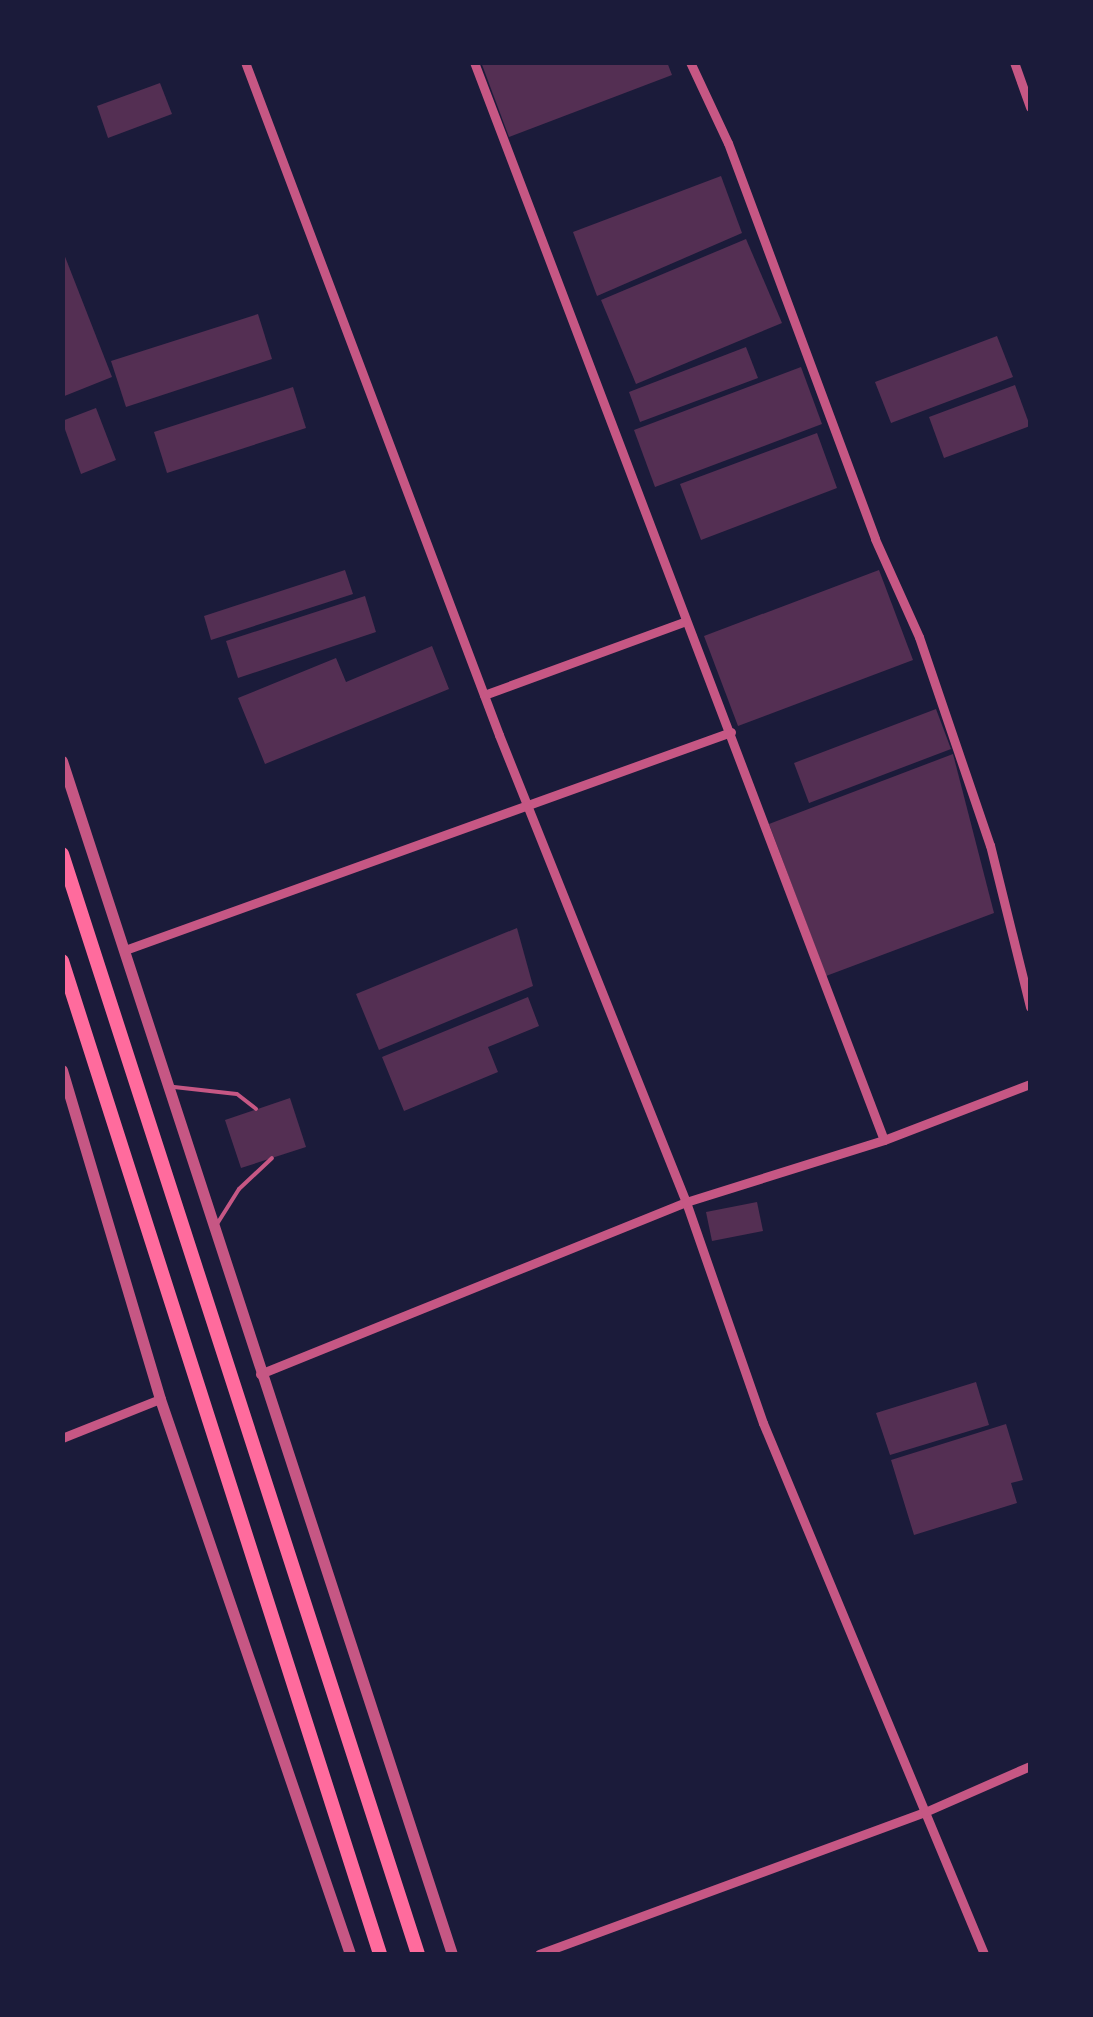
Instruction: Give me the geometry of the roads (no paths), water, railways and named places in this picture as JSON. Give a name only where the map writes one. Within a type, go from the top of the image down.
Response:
[{"type":"main road","points":[[62,854],[418,1954]]},
{"type":"main road","points":[[62,961],[380,1954]]},
{"type":"street","points":[[244,62],[484,695],[686,1202],[763,1423],[984,1954]]},
{"type":"street","points":[[474,62],[884,1140]]},
{"type":"street","points":[[690,62],[728,142],[875,539],[919,638],[990,845],[1030,1007]]},
{"type":"street","points":[[1014,62],[1030,106]]},
{"type":"street","points":[[484,695],[686,621]]},
{"type":"street","points":[[125,950],[526,802],[730,732]]},
{"type":"street","points":[[62,761],[172,1087],[260,1374],[452,1954]]},
{"type":"street","points":[[62,1070],[160,1399],[350,1954]]},
{"type":"street","points":[[260,1374],[686,1202],[884,1140],[1030,1084]]},
{"type":"street","points":[[62,1438],[160,1399]]},
{"type":"street","points":[[539,1954],[926,1812],[1030,1766]]},
{"type":"lane","points":[[172,1087],[237,1094],[256,1110]]},
{"type":"lane","points":[[215,1228],[239,1189],[272,1158]]}]
